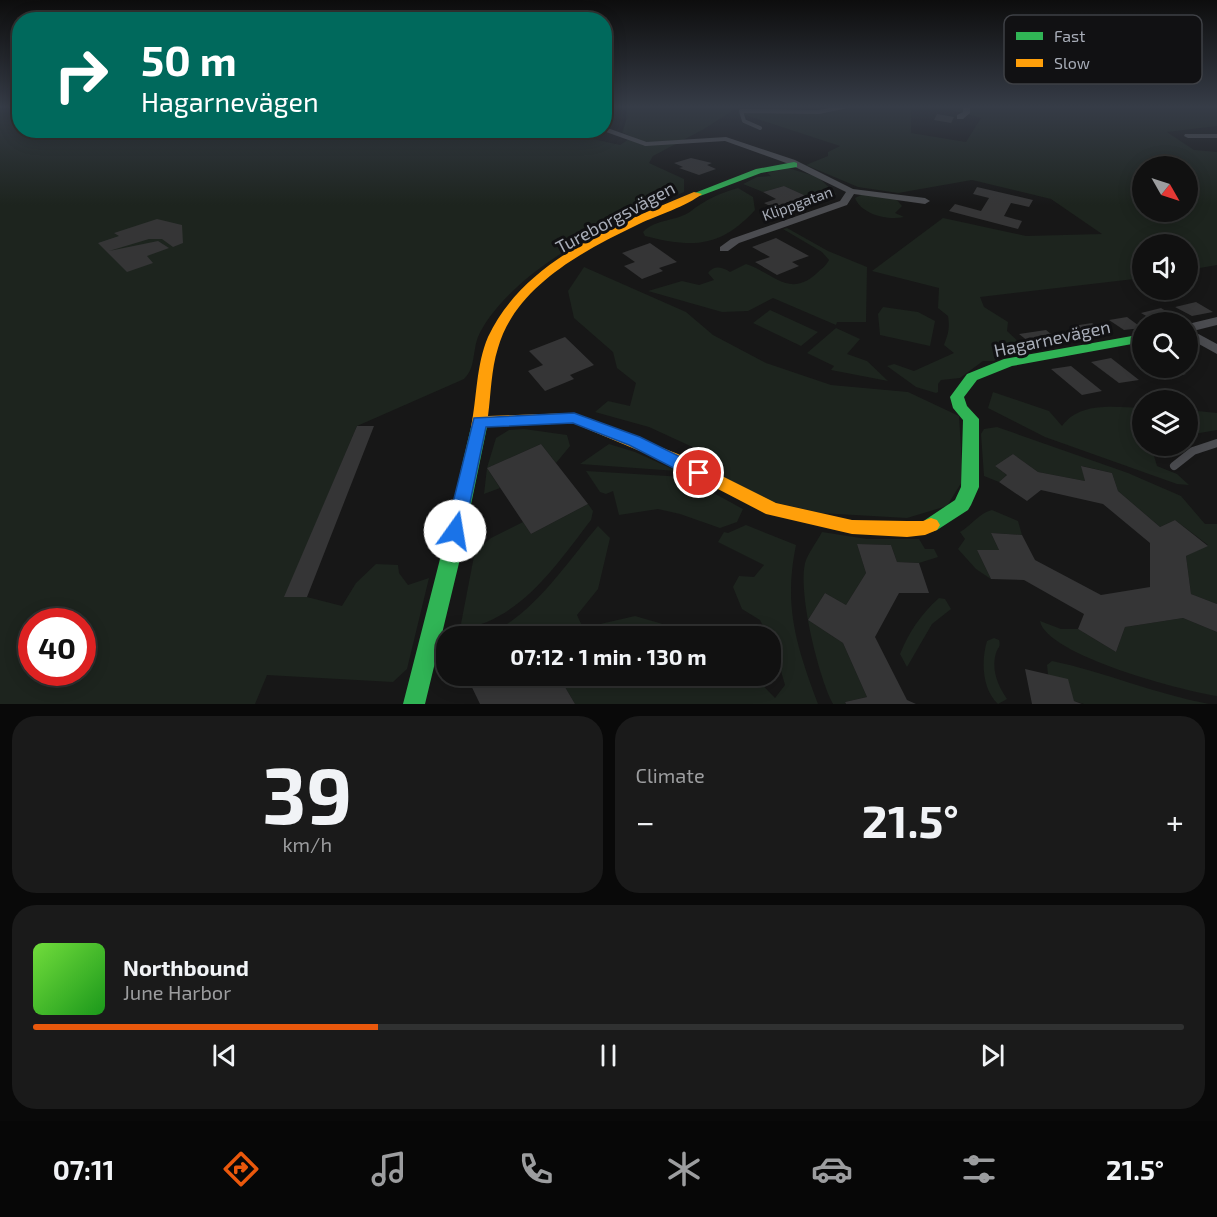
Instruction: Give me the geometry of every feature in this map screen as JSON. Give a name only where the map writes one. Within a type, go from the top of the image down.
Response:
[{"type":"street","name":"Klippgatan","points":[[646,144],[726,139],[820,174],[851,192],[844,203],[735,241],[724,249]]},
{"type":"street","name":"Tureborgsvägen","points":[[414,704],[480,422],[493,343],[499,326],[525,293],[538,282],[573,257],[618,231],[688,198],[771,167],[794,165]]},
{"type":"street","points":[[851,192],[925,201]]},
{"type":"street","points":[[1198,326],[1217,321]]},
{"type":"street","points":[[1198,339],[1217,350]]},
{"type":"street","name":"Hagarnevägen","points":[[480,422],[574,418],[663,454],[772,509],[852,526],[889,530],[925,528],[950,515],[962,505],[970,487],[971,419],[960,408],[957,396],[972,377],[1009,362],[1132,340]]},
{"type":"lane","points":[[632,139],[646,144]]},
{"type":"lane","points":[[1174,466],[1193,451],[1217,443]]},
{"type":"shaded area","points":[[0,139],[593,139],[620,145],[629,139],[685,139],[653,156],[649,163],[684,179],[684,192],[632,215],[580,242],[532,274],[511,293],[486,322],[476,343],[472,365],[464,379],[357,426],[285,597],[307,597],[342,606],[356,583],[376,564],[398,565],[399,573],[408,585],[429,578],[407,669],[393,682],[267,675],[255,704],[0,704]]},
{"type":"shaded area","points":[[818,139],[947,139],[966,142],[968,139],[1177,139],[1194,150],[1217,152],[1217,265],[1198,268],[1198,234],[1132,234],[1132,279],[980,297],[984,307],[1008,322],[1007,331],[1022,345],[1024,351],[1001,355],[994,361],[983,361],[960,378],[941,380],[936,393],[916,387],[887,366],[894,364],[914,371],[954,353],[944,345],[949,321],[948,316],[938,308],[939,288],[872,271],[943,218],[1026,236],[1102,234],[1051,199],[972,180],[898,193],[858,187],[806,165],[828,156],[828,152],[840,146]]},
{"type":"shaded area","points":[[788,168],[818,177],[836,194],[834,197],[823,195],[815,200],[784,186],[763,192],[743,184],[757,177],[771,176],[767,173]]},
{"type":"shaded area","points":[[738,188],[753,197],[755,210],[730,232],[705,242],[692,243],[662,240],[645,236],[643,232],[654,224],[679,217],[713,197]]},
{"type":"shaded area","points":[[863,194],[897,200],[902,206],[895,213],[904,217],[883,217],[869,212],[858,204],[855,198]]},
{"type":"shaded area","points":[[787,228],[828,251],[867,267],[866,322],[837,322],[836,325],[773,298],[748,311],[722,312],[648,291],[682,281],[699,285],[714,280],[708,273],[715,268],[730,272],[746,264],[789,284],[806,281],[829,260],[822,252],[783,229]]},
{"type":"shaded area","points":[[584,267],[686,312],[713,335],[766,363],[831,385],[908,392],[959,416],[963,480],[947,506],[907,518],[820,513],[769,501],[691,460],[699,450],[649,427],[595,412],[608,401],[630,406],[636,383],[617,368],[613,352],[574,318],[568,291]]},
{"type":"shaded area","points":[[883,307],[918,312],[935,321],[930,346],[880,335],[878,314]]},
{"type":"shaded area","points":[[770,310],[818,332],[801,346],[753,323]]},
{"type":"shaded area","points":[[836,328],[860,339],[847,354],[867,361],[888,381],[831,370],[834,366],[807,353]]},
{"type":"shaded area","points":[[993,392],[1049,411],[1062,426],[1078,412],[1088,409],[1132,408],[1132,456],[1154,456],[1157,466],[1177,474],[1189,485],[1177,484],[1045,437],[988,408]]},
{"type":"shaded area","points":[[1198,411],[1217,413],[1217,430],[1198,433]]},
{"type":"shaded area","points":[[997,427],[1128,473],[1181,496],[1205,524],[1217,524],[1217,604],[1191,594],[1186,556],[1208,545],[1175,520],[1160,527],[1118,491],[1112,473],[1082,466],[1085,481],[1038,472],[1013,454],[995,466],[1007,475],[999,482],[984,476],[981,434],[984,429]]},
{"type":"shaded area","points":[[524,429],[567,435],[570,446],[556,463],[541,444],[487,468],[496,438],[509,430]]},
{"type":"shaded area","points":[[609,444],[635,452],[677,471],[580,464]]},
{"type":"shaded area","points":[[487,468],[500,488],[484,494]]},
{"type":"shaded area","points":[[586,471],[684,477],[743,509],[737,522],[720,528],[658,509],[619,515],[613,491],[606,494],[600,492]]},
{"type":"shaded area","points":[[588,504],[593,511],[591,520],[564,555],[535,588],[518,603],[501,615],[481,624],[461,626],[475,551],[491,538],[523,522],[531,534]]},
{"type":"shaded area","points":[[992,510],[1018,521],[1022,535],[991,533],[999,550],[977,550],[991,579],[976,569],[958,549],[965,539],[960,532],[983,514]]},
{"type":"shaded area","points":[[746,525],[796,545],[791,588],[794,626],[818,704],[575,704],[564,686],[764,686],[775,698],[785,685],[781,671],[781,626],[763,626],[760,620],[742,609],[733,587],[739,576],[754,577],[764,565],[718,542],[724,532],[728,533]]},
{"type":"shaded area","points":[[598,526],[610,538],[598,589],[577,615],[582,626],[504,626],[531,605]]},
{"type":"shaded area","points":[[822,532],[867,539],[919,539],[925,549],[934,549],[938,557],[919,563],[897,562],[891,545],[857,544],[866,573],[846,605],[825,593],[808,620],[804,590],[806,560]]},
{"type":"shaded area","points":[[939,598],[945,599],[951,609],[932,624],[907,667],[900,654],[921,617]]},
{"type":"shaded area","points":[[635,616],[670,626],[592,626]]},
{"type":"shaded area","points":[[1183,618],[1217,632],[1217,696],[1148,679],[1090,658],[1065,646],[1048,634],[1040,621],[1061,629],[1078,629],[1116,652],[1125,627]]},
{"type":"shaded area","points":[[808,620],[843,643],[867,697],[845,702],[846,704],[833,704],[821,675]]},
{"type":"shaded area","points":[[994,638],[999,640],[1000,644],[996,653],[995,672],[1007,699],[998,704],[989,691],[984,674],[987,641]]},
{"type":"shaded area","points":[[1052,661],[1169,695],[1209,704],[1084,704],[1074,701],[1048,674],[1047,665]]},
{"type":"building","points":[[691,158],[712,163],[707,165],[716,169],[699,175],[679,168],[683,167],[674,163]]},
{"type":"building","points":[[784,186],[815,200],[799,206],[803,208],[786,214],[764,203],[776,199],[763,192]]},
{"type":"building","points":[[977,187],[1033,200],[1029,207],[1011,203],[1004,216],[1022,221],[1018,229],[949,211],[955,204],[981,211],[989,198],[973,194]]},
{"type":"building","points":[[157,219],[182,225],[183,243],[173,247],[162,239],[149,239],[109,251],[158,241],[169,248],[147,256],[153,263],[127,272],[98,243],[119,236],[114,233]]},
{"type":"building","points":[[776,238],[809,256],[792,262],[799,266],[777,275],[755,262],[770,257],[752,247]]},
{"type":"building","points":[[650,243],[677,262],[659,268],[663,271],[642,279],[624,266],[635,262],[622,253]]},
{"type":"building","points":[[1196,302],[1213,312],[1198,315],[1198,312],[1184,312],[1175,307]]},
{"type":"building","points":[[1161,308],[1168,312],[1145,312]]},
{"type":"building","points":[[1127,317],[1132,321],[1132,329],[1124,330],[1109,320]]},
{"type":"building","points":[[1092,323],[1108,334],[1089,337],[1073,326]]},
{"type":"building","points":[[1046,330],[1061,342],[1033,345],[1019,334]]},
{"type":"building","points":[[565,337],[594,365],[570,375],[574,379],[545,391],[528,371],[543,365],[529,351]]},
{"type":"building","points":[[1111,358],[1132,374],[1132,378],[1139,380],[1119,383],[1091,362]]},
{"type":"building","points":[[1071,366],[1102,391],[1082,395],[1051,369]]},
{"type":"building","points":[[357,426],[374,426],[307,597],[284,597]]},
{"type":"building","points":[[541,444],[588,504],[531,534],[487,468]]},
{"type":"building","points":[[1013,454],[1038,472],[1085,481],[1081,466],[1112,473],[1118,491],[1160,527],[1175,520],[1208,546],[1186,556],[1191,594],[1217,604],[1217,632],[1183,618],[1125,627],[1116,652],[1078,629],[1084,614],[1024,580],[991,579],[977,550],[999,550],[991,533],[1022,535],[1035,560],[1101,595],[1150,587],[1150,543],[1103,504],[1041,490],[1027,501],[999,482],[1007,475],[995,466]]},
{"type":"building","points":[[857,544],[891,545],[897,562],[919,563],[929,593],[899,593],[875,637],[907,700],[916,704],[846,704],[845,702],[867,697],[843,643],[808,620],[825,593],[846,605],[866,573]]},
{"type":"building","points":[[1025,669],[1068,679],[1074,701],[1082,704],[1032,704]]},
{"type":"building","points":[[471,686],[564,686],[575,704],[480,704]]},
{"type":"traffic: fast","points":[[697,194],[759,171],[794,165]]},
{"type":"traffic: fast","points":[[931,525],[962,505],[970,487],[971,419],[960,408],[957,397],[972,377],[1009,362],[1132,340]]},
{"type":"traffic: fast","points":[[414,704],[449,563],[479,427]]},
{"type":"traffic: slow","points":[[479,427],[491,348],[509,311],[529,288],[582,249],[642,218],[697,194]]},
{"type":"traffic: slow","points":[[480,422],[574,418],[672,458],[772,509],[852,527],[907,529],[925,528],[931,525]]},
{"type":"route","points":[[455,531],[480,422],[529,418],[574,418],[595,428],[635,441],[699,473]]}]
